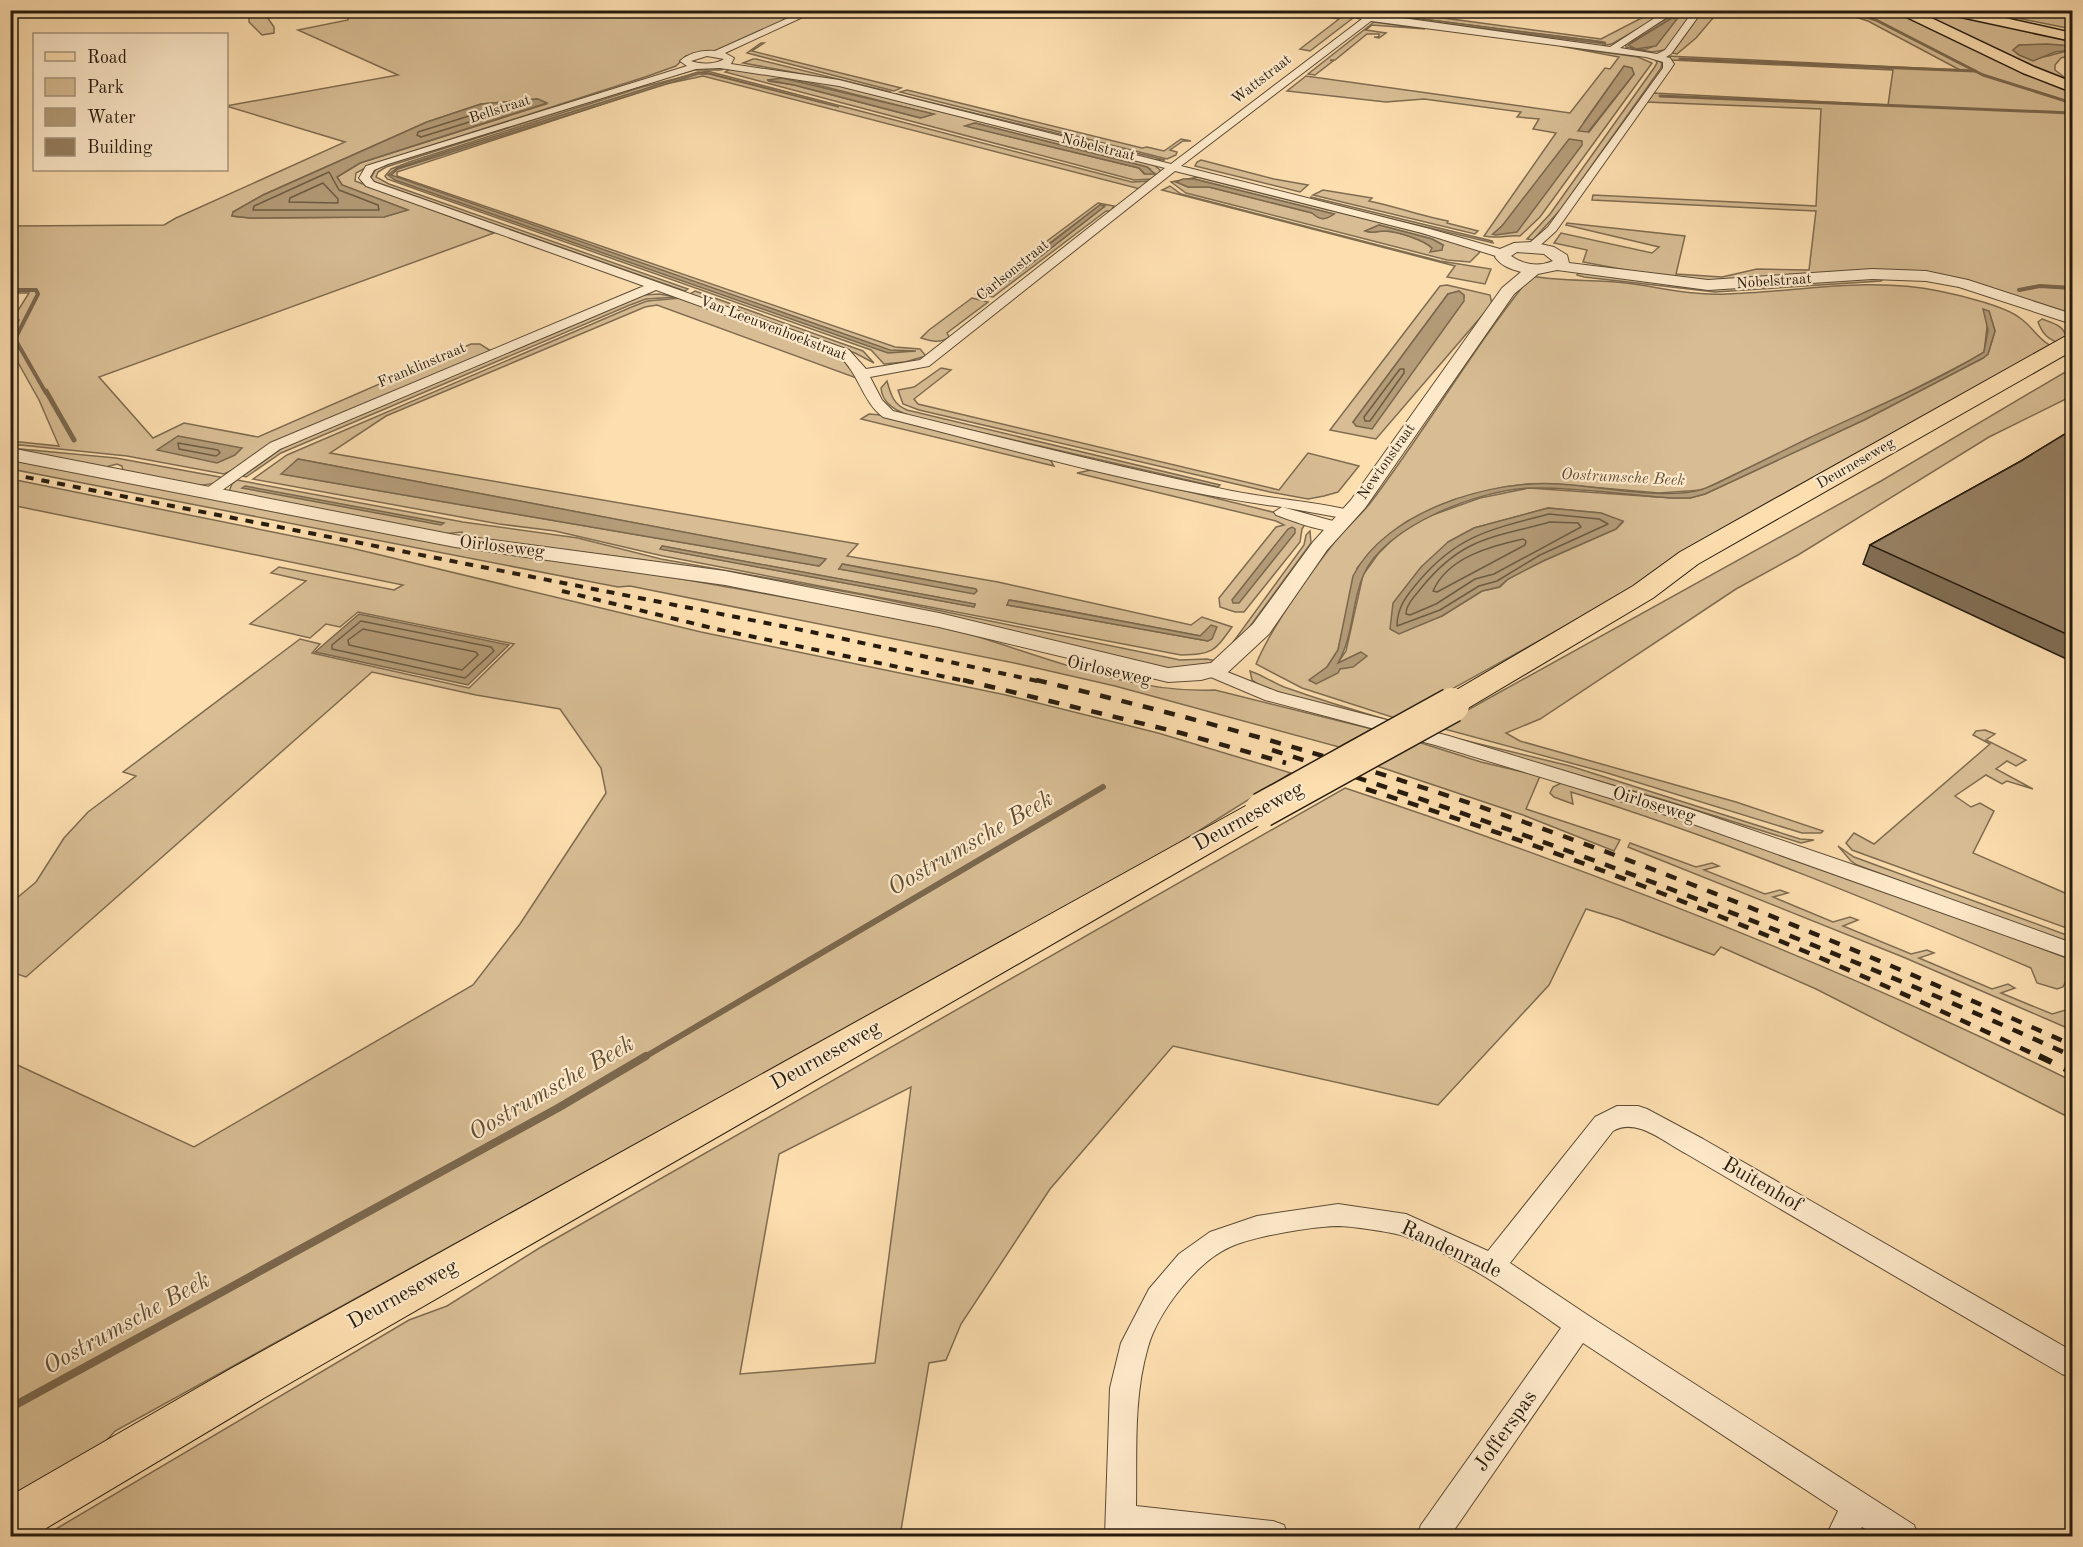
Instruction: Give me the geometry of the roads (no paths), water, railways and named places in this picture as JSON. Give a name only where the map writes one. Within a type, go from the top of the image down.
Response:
[{"type":"highway","points":[[1899,10],[1939,25],[2031,71],[2073,87]]},
{"type":"highway","points":[[1947,10],[2073,37]]},
{"type":"highway","points":[[1971,10],[2073,32]]},
{"type":"highway","points":[[2058,65],[2062,73],[2073,79]]},
{"type":"main road","name":"Deurneseweg","points":[[10,1523],[248,1383],[1452,705],[1642,592],[1689,558],[2073,342]]},
{"type":"main road","name":"Deurneseweg","points":[[1642,592],[1706,565],[2073,359]]},
{"type":"street","points":[[722,59],[748,41],[814,10]]},
{"type":"street","points":[[1329,10],[1369,18],[1612,49],[1667,60],[1669,64],[1667,68],[1552,229],[1531,247]]},
{"type":"street","points":[[1612,49],[1674,10]]},
{"type":"street","points":[[1658,57],[1668,52],[1699,10]]},
{"type":"street","name":"Wattstraat","points":[[1173,167],[1369,18]]},
{"type":"street","name":"Nobelstraat","points":[[691,65],[722,59],[769,71],[839,83],[1506,252]]},
{"type":"street","name":"Bellstraat","points":[[365,173],[370,168],[384,162],[691,65]]},
{"type":"street","name":"Carlsonstraat","points":[[863,374],[924,363],[1173,167]]},
{"type":"street","name":"Van Leeuwenhoekstraat","points":[[365,173],[364,178],[370,184],[657,285],[844,354],[854,360],[878,406],[888,414],[1098,467],[1240,497],[1310,521],[1343,520]]},
{"type":"street","points":[[1549,250],[1552,229]]},
{"type":"street","points":[[1518,266],[1505,260],[1506,252],[1531,247],[1549,250],[1559,255],[1560,263]]},
{"type":"street","name":"Nobelstraat","points":[[1518,266],[1534,269],[1560,263],[1652,278],[1717,285],[1857,275],[1926,276],[1962,283],[2073,319]]},
{"type":"street","name":"Newtonstraat","points":[[1508,291],[1509,278],[1518,266]]},
{"type":"street","name":"Newtonstraat","points":[[1220,675],[1245,665],[1260,629],[1320,546],[1358,504],[1508,291],[1534,269]]},
{"type":"street","name":"Nobelstraat","points":[[1897,275],[1962,291],[2073,327]]},
{"type":"street","name":"Franklinstraat","points":[[209,493],[275,446],[657,285]]},
{"type":"street","name":"Oirloseweg","points":[[10,454],[455,541],[619,561],[724,578],[939,620],[994,635],[1033,651],[1089,669],[1169,685],[1199,686],[1220,675],[1272,697],[1376,722],[1703,820],[1817,858],[2073,951]]},
{"type":"street","name":"Buitenhof","points":[[1492,1265],[1604,1124],[1617,1116],[1638,1116],[2073,1365]]},
{"type":"street","name":"Randenrade","points":[[1121,1528],[1124,1388],[1135,1343],[1159,1297],[1188,1262],[1219,1240],[1257,1227],[1338,1215],[1406,1225],[1492,1265],[1579,1325],[1903,1536]]},
{"type":"street","name":"Jofferspas","points":[[1432,1536],[1579,1325]]},
{"type":"street","points":[[1841,1536],[1857,1505]]},
{"type":"street","points":[[1121,1528],[1273,1536]]},
{"type":"water","points":[[1390,15],[1596,41],[1606,44],[1389,17]]},
{"type":"water","points":[[1672,18],[1677,19],[1656,46],[1636,49],[1628,45]]},
{"type":"water","points":[[2019,45],[2072,46],[2072,50],[2055,52],[2033,61],[2013,50]]},
{"type":"water","points":[[1624,66],[1632,68],[1634,74],[1588,132],[1578,131]]},
{"type":"water","points":[[698,72],[708,73],[839,107],[709,74],[698,74],[398,169],[391,175],[890,350],[916,351],[888,353],[395,180],[388,175],[397,168],[442,153]]},
{"type":"water","points":[[782,78],[934,114],[921,118],[767,80]]},
{"type":"water","points":[[538,99],[547,103],[360,163],[337,177],[342,185],[408,210],[384,217],[250,218],[232,216],[233,212],[263,195],[427,122],[481,104]]},
{"type":"water","points":[[975,123],[1147,167],[1155,174],[1145,174],[1139,168],[965,126]]},
{"type":"water","points":[[1569,139],[1582,141],[1582,145],[1517,232],[1493,234],[1502,226]]},
{"type":"water","points":[[1183,179],[1194,179],[1334,214],[1321,218],[1312,213],[1209,187],[1188,187],[1176,182]]},
{"type":"water","points":[[1100,205],[1105,206],[997,290],[985,294]]},
{"type":"water","points":[[1379,225],[1432,239],[1443,245],[1442,250],[1430,252],[1432,248],[1428,245],[1396,233],[1365,231]]},
{"type":"water","points":[[1459,291],[1464,295],[1464,301],[1372,429],[1356,426],[1353,422],[1448,294]]},
{"type":"water","points":[[1983,309],[1989,311],[1995,331],[1988,354],[1983,358],[1864,420],[1705,494],[1690,498],[1673,498],[1566,489],[1510,490],[1461,503],[1412,526],[1391,541],[1374,558],[1359,587],[1347,642],[1338,663],[1361,652],[1367,656],[1353,667],[1340,669],[1338,673],[1316,684],[1309,680],[1327,667],[1338,650],[1353,576],[1369,553],[1390,534],[1415,517],[1473,494],[1503,487],[1532,484],[1559,484],[1671,494],[1707,488],[1920,387],[1984,352],[1988,330]]},
{"type":"water","points":[[178,436],[242,448],[235,455],[217,463],[157,450]]},
{"type":"water","points":[[298,459],[826,559],[819,566],[281,474]]},
{"type":"water","points":[[245,486],[444,523],[441,525],[242,488]]},
{"type":"water","points":[[1548,508],[1601,513],[1623,521],[1616,529],[1543,561],[1508,579],[1499,587],[1482,591],[1442,616],[1399,634],[1390,629],[1393,603],[1421,567],[1448,542],[1474,528]]},
{"type":"water","points":[[1292,527],[1295,533],[1239,603],[1233,603],[1232,600],[1288,529]]},
{"type":"water","points":[[662,546],[975,604],[974,607],[660,549]]},
{"type":"water","points":[[842,564],[977,591],[974,594],[839,569]]},
{"type":"water","points":[[1009,600],[1200,636],[1211,625],[1217,627],[1212,639],[1208,641],[1007,605]]},
{"type":"water","points":[[359,614],[509,645],[468,685],[315,652]]},
{"type":"waterway","name":"Oostrumsche Beek","points":[[1847,10],[1876,20],[1983,75],[2072,103]]},
{"type":"waterway","points":[[1680,59],[1975,71]]},
{"type":"waterway","points":[[1660,96],[2072,113]]},
{"type":"waterway","name":"Oostrumsche Beek","points":[[2019,290],[2040,286],[2072,288]]},
{"type":"waterway","points":[[10,290],[36,290],[38,294],[15,339],[46,393]]},
{"type":"waterway","points":[[46,391],[74,440]]},
{"type":"waterway","name":"Oostrumsche Beek","points":[[643,1058],[1103,787]]},
{"type":"waterway","name":"Oostrumsche Beek","points":[[10,1408],[558,1108],[646,1056]]},
{"type":"railway","points":[[10,474],[807,631],[1042,682]]},
{"type":"railway","points":[[562,591],[716,629],[970,682]]},
{"type":"railway","points":[[963,680],[1181,733],[1286,763]]},
{"type":"railway","points":[[1036,680],[1159,710],[1281,744],[1453,797],[1721,896],[2072,1045]]},
{"type":"railway","points":[[1272,750],[1475,818],[1676,891],[1875,971],[2072,1056]]},
{"type":"railway","points":[[1366,789],[1538,847],[1709,912],[1877,982],[2042,1058]]},
{"type":"railway","points":[[2039,1056],[2072,1072]]}]
